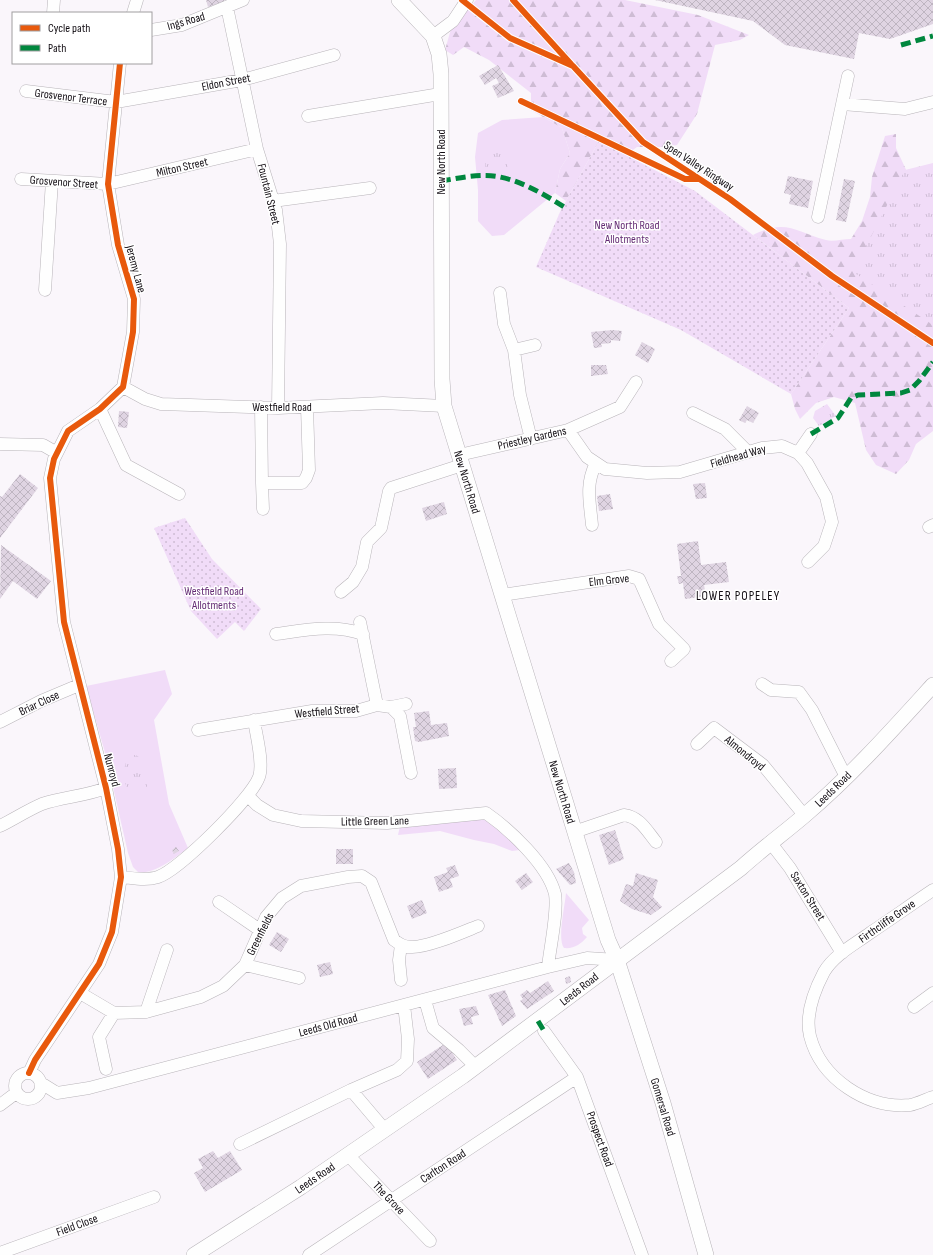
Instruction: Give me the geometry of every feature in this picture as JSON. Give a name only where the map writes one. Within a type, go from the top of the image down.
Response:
[{"type":"main road","name":"New North Road","points":[[399,0],[433,36],[439,54],[441,74],[442,379],[444,406],[574,832],[608,940],[617,960]]},
{"type":"main road","name":"Leeds Road","points":[[197,1254],[301,1188],[476,1066],[741,868],[770,842],[804,816],[846,777],[933,685]]},
{"type":"main road","name":"Gomersal Road","points":[[617,960],[663,1103],[706,1255]]},
{"type":"street","points":[[53,12],[54,0]]},
{"type":"street","points":[[133,12],[137,0]]},
{"type":"street","name":"Ings Road","points":[[152,30],[182,25],[243,0]]},
{"type":"street","points":[[433,36],[453,21],[467,0]]},
{"type":"street","name":"Fountain Street","points":[[228,7],[257,149],[273,201],[280,244],[278,408]]},
{"type":"street","name":"Eldon Street","points":[[116,102],[242,80],[334,55]]},
{"type":"street","name":"Jeremy Lane","points":[[120,64],[108,184],[118,245],[134,299],[133,332],[122,387]]},
{"type":"street","points":[[818,217],[848,76]]},
{"type":"street","name":"Grosvenor Terrace","points":[[26,91],[116,102]]},
{"type":"street","points":[[308,116],[440,94]]},
{"type":"street","points":[[842,104],[905,109],[933,102]]},
{"type":"street","name":"Milton Street","points":[[108,184],[257,149]]},
{"type":"street","name":"Grosvenor Street","points":[[21,179],[108,184]]},
{"type":"street","points":[[45,290],[52,181]]},
{"type":"street","points":[[273,201],[370,188]]},
{"type":"street","points":[[500,293],[504,324],[514,350],[520,395],[531,439]]},
{"type":"street","points":[[514,350],[535,345]]},
{"type":"street","name":"Priestley Gardens","points":[[341,592],[353,582],[362,567],[367,542],[381,528],[388,491],[391,488],[461,460],[531,439],[568,430],[620,407],[636,382]]},
{"type":"street","points":[[0,444],[43,445],[57,453],[68,431],[100,409],[122,387]]},
{"type":"street","name":"Westfield Road","points":[[122,387],[145,399],[161,404],[278,408],[383,403],[444,406]]},
{"type":"street","points":[[261,407],[263,509]]},
{"type":"street","points":[[262,483],[302,483],[306,478],[309,470],[307,407]]},
{"type":"street","points":[[100,409],[126,465],[179,494]]},
{"type":"street","points":[[693,413],[725,429],[747,451]]},
{"type":"street","name":"Fieldhead Way","points":[[568,430],[587,457],[605,469],[647,473],[680,472],[716,462],[747,451],[762,448],[782,446],[798,453]]},
{"type":"street","points":[[808,562],[824,546],[832,522],[826,497],[807,463],[798,453],[811,434]]},
{"type":"street","name":"Nunroyd","points":[[29,1073],[35,1060],[99,964],[112,932],[121,877],[118,849],[106,788],[64,622],[55,542],[50,478],[57,453]]},
{"type":"street","points":[[592,525],[588,492],[590,476],[596,463]]},
{"type":"street","name":"Elm Grove","points":[[502,595],[629,576],[639,579],[659,624],[684,648],[671,661]]},
{"type":"street","name":"Westfield Street","points":[[276,634],[325,627],[362,628],[377,704]]},
{"type":"street","points":[[762,684],[771,690],[796,690],[799,692],[812,710],[846,777]]},
{"type":"street","name":"Briar Close","points":[[0,722],[41,700],[79,686]]},
{"type":"street","name":"Westfield Street","points":[[198,730],[312,711],[356,710],[377,704],[391,707],[406,704]]},
{"type":"street","points":[[391,707],[400,716],[411,772]]},
{"type":"street","points":[[121,877],[140,879],[158,877],[178,865],[248,796],[259,777],[260,760],[254,720]]},
{"type":"street","name":"Almondroyd","points":[[697,744],[714,728],[763,765],[804,816]]},
{"type":"street","points":[[0,826],[41,805],[73,795],[93,793],[106,788]]},
{"type":"street","name":"Little Green Lane","points":[[248,796],[257,805],[273,815],[301,821],[387,823],[486,812],[498,821],[546,873],[555,894],[548,967]]},
{"type":"street","points":[[574,832],[624,815],[632,816],[638,820],[656,842]]},
{"type":"street","name":"Saxton Street","points":[[770,842],[790,868],[842,953]]},
{"type":"street","name":"Greenfields","points":[[114,1013],[146,1012],[201,996],[222,986],[245,965],[266,917],[282,898],[301,886],[348,877],[362,876],[371,882],[394,940],[401,945]]},
{"type":"street","name":"Firthcliffe Grove","points":[[933,890],[842,953],[825,971],[813,994],[810,1013],[810,1036],[821,1059],[835,1078],[857,1095],[882,1103],[910,1105],[933,1097]]},
{"type":"street","points":[[219,902],[260,930]]},
{"type":"street","points":[[401,980],[399,960],[401,945],[412,947],[442,940],[478,926]]},
{"type":"street","points":[[146,1012],[167,950]]},
{"type":"street","name":"Leeds Old Road","points":[[29,1073],[57,1093],[89,1088],[548,967],[587,958],[617,960]]},
{"type":"street","points":[[245,965],[300,978]]},
{"type":"street","points":[[80,993],[114,1013],[99,1036],[106,1069]]},
{"type":"street","points":[[914,1007],[933,993]]},
{"type":"street","points":[[424,1000],[433,1028],[476,1066]]},
{"type":"street","points":[[240,1144],[351,1090],[397,1070],[407,1061],[408,1039],[404,1005]]},
{"type":"street","name":"Prospect Road","points":[[544,1031],[577,1077],[642,1255]]},
{"type":"street","points":[[29,1073],[20,1076],[15,1084],[16,1093],[24,1099],[33,1098],[39,1092],[41,1083]]},
{"type":"street","name":"Carlton Road","points":[[309,1255],[577,1077]]},
{"type":"street","points":[[351,1090],[385,1130]]},
{"type":"street","points":[[0,1105],[16,1093]]},
{"type":"street","name":"The Grove","points":[[348,1155],[430,1241]]},
{"type":"street","name":"Field Close","points":[[0,1253],[154,1197]]},
{"type":"green space","points":[[476,0],[625,0],[698,15],[749,35],[740,40],[715,45],[697,114],[677,145],[665,147],[637,147],[626,155],[599,141],[566,201],[555,193],[560,169],[570,153],[562,128],[531,110],[531,93],[489,60],[464,47],[453,55],[445,50],[451,29]]},
{"type":"green space","points":[[543,117],[562,128],[570,153],[560,169],[555,193],[504,235],[492,236],[478,221],[478,190],[475,157],[478,133],[502,120]]},
{"type":"green space","points":[[896,134],[896,148],[914,187],[933,269],[933,431],[916,444],[909,460],[896,474],[876,465],[866,450],[855,403],[834,397],[816,403],[800,419],[795,409],[791,394],[849,308],[753,235],[774,227],[783,227],[798,230],[829,241],[851,239],[862,221],[870,197],[872,177],[885,136]]},
{"type":"green space","name":"New North Road Allotments","points":[[599,141],[695,191],[849,308],[791,394],[681,330],[536,267],[560,212]]},
{"type":"green space","points":[[498,145],[506,147],[508,171],[492,173],[485,170],[485,150]]},
{"type":"green space","points":[[933,163],[933,325],[853,272],[905,170]]},
{"type":"green space","points":[[827,404],[836,416],[819,426],[813,418],[815,411]]},
{"type":"green space","name":"Westfield Road Allotments","points":[[185,518],[212,559],[261,609],[244,631],[235,622],[217,639],[191,611],[154,528]]},
{"type":"green space","points":[[165,670],[172,694],[154,720],[169,804],[188,848],[159,868],[139,873],[133,867],[128,853],[106,756],[86,686]]},
{"type":"green space","points":[[136,755],[145,765],[147,773],[147,787],[135,790],[128,789],[124,781],[124,773],[128,756]]},
{"type":"green space","points":[[483,819],[494,823],[520,850],[512,851],[494,844],[440,831],[398,835],[400,826]]},
{"type":"green space","points":[[566,893],[589,920],[582,928],[583,934],[587,937],[577,946],[571,948],[564,948],[561,937]]},
{"type":"building","points":[[206,0],[224,0],[224,2],[208,7]]},
{"type":"building","points":[[655,0],[933,0],[933,24],[890,39],[859,33],[854,59],[785,45],[753,21]]},
{"type":"building","points":[[498,65],[514,91],[498,98],[492,86],[499,83],[496,78],[485,85],[479,76]]},
{"type":"building","points":[[788,176],[813,181],[808,208],[789,204],[791,195],[784,193]]},
{"type":"building","points":[[844,179],[855,181],[846,222],[836,220]]},
{"type":"building","points":[[613,330],[622,331],[620,341],[611,340],[611,343],[601,344],[602,347],[594,348],[591,332]]},
{"type":"building","points":[[642,342],[655,349],[648,363],[635,355]]},
{"type":"building","points":[[591,365],[606,365],[608,374],[591,376]]},
{"type":"building","points":[[747,406],[759,413],[753,423],[747,420],[745,423],[739,420]]},
{"type":"building","points":[[119,411],[129,412],[127,428],[118,427]]},
{"type":"building","points":[[20,474],[38,488],[0,538],[0,496],[2,497]]},
{"type":"building","points":[[705,483],[707,498],[696,499],[693,484]]},
{"type":"building","points":[[610,494],[613,509],[599,511],[597,496]]},
{"type":"building","points":[[444,502],[447,514],[426,521],[422,508]]},
{"type":"building","points":[[698,541],[701,565],[726,562],[729,582],[704,585],[706,596],[685,599],[683,583],[679,584],[677,576],[681,576],[677,544]]},
{"type":"building","points":[[1,545],[51,581],[37,599],[13,581],[0,599]]},
{"type":"building","points":[[429,711],[431,725],[447,723],[449,736],[419,742],[415,741],[413,727],[416,727],[414,713]]},
{"type":"building","points":[[456,768],[457,788],[439,789],[438,769]]},
{"type":"building","points":[[615,830],[624,859],[609,865],[599,835]]},
{"type":"building","points":[[176,847],[179,851],[174,854],[172,850]]},
{"type":"building","points":[[336,849],[353,849],[353,864],[336,864]]},
{"type":"building","points":[[569,863],[574,872],[576,883],[570,885],[556,869]]},
{"type":"building","points":[[455,865],[459,876],[450,879],[453,887],[439,892],[434,877],[448,872],[446,868]]},
{"type":"building","points":[[526,873],[533,882],[522,890],[515,881]]},
{"type":"building","points":[[636,873],[658,880],[653,897],[662,907],[651,915],[632,909],[620,901],[626,884],[633,886]]},
{"type":"building","points":[[422,900],[427,913],[412,919],[407,906]]},
{"type":"building","points":[[277,932],[289,939],[281,952],[269,945]]},
{"type":"building","points":[[330,962],[333,974],[320,977],[317,965]]},
{"type":"building","points":[[570,976],[571,982],[566,984],[565,978]]},
{"type":"building","points":[[548,981],[554,991],[527,1009],[520,1001],[523,999],[520,995],[527,990],[530,993]]},
{"type":"building","points":[[505,990],[516,1016],[502,1026],[488,995]]},
{"type":"building","points":[[476,1006],[479,1015],[471,1017],[473,1024],[464,1026],[459,1009]]},
{"type":"building","points":[[446,1043],[457,1060],[428,1079],[417,1062]]},
{"type":"building","points":[[213,1151],[218,1158],[230,1151],[242,1170],[205,1192],[194,1173],[203,1168],[198,1159]]},
{"type":"marked path","points":[[901,45],[933,36]]},
{"type":"marked path","points":[[441,181],[463,177],[500,177],[526,186],[566,208]]},
{"type":"marked path","points":[[811,434],[838,418],[851,398],[858,395],[901,393],[910,390],[919,381],[933,362]]},
{"type":"marked path","points":[[538,1021],[544,1031]]},
{"type":"cycle path","name":"Spen Valley Ringway","points":[[462,0],[510,38],[573,66],[643,142],[730,199],[832,276],[933,343]]},
{"type":"cycle path","points":[[513,0],[571,64]]},
{"type":"cycle path","points":[[29,1073],[35,1060],[99,964],[112,932],[121,877],[118,849],[106,788],[64,622],[50,478],[54,459],[68,431],[100,409],[123,387],[133,332],[134,299],[118,245],[108,184],[120,64]]},
{"type":"cycle path","name":"Spen Valley Ringway","points":[[521,101],[685,179],[698,179]]},
{"type":"district","name":"LOWER POPELEY","points":[[738,595]]}]
